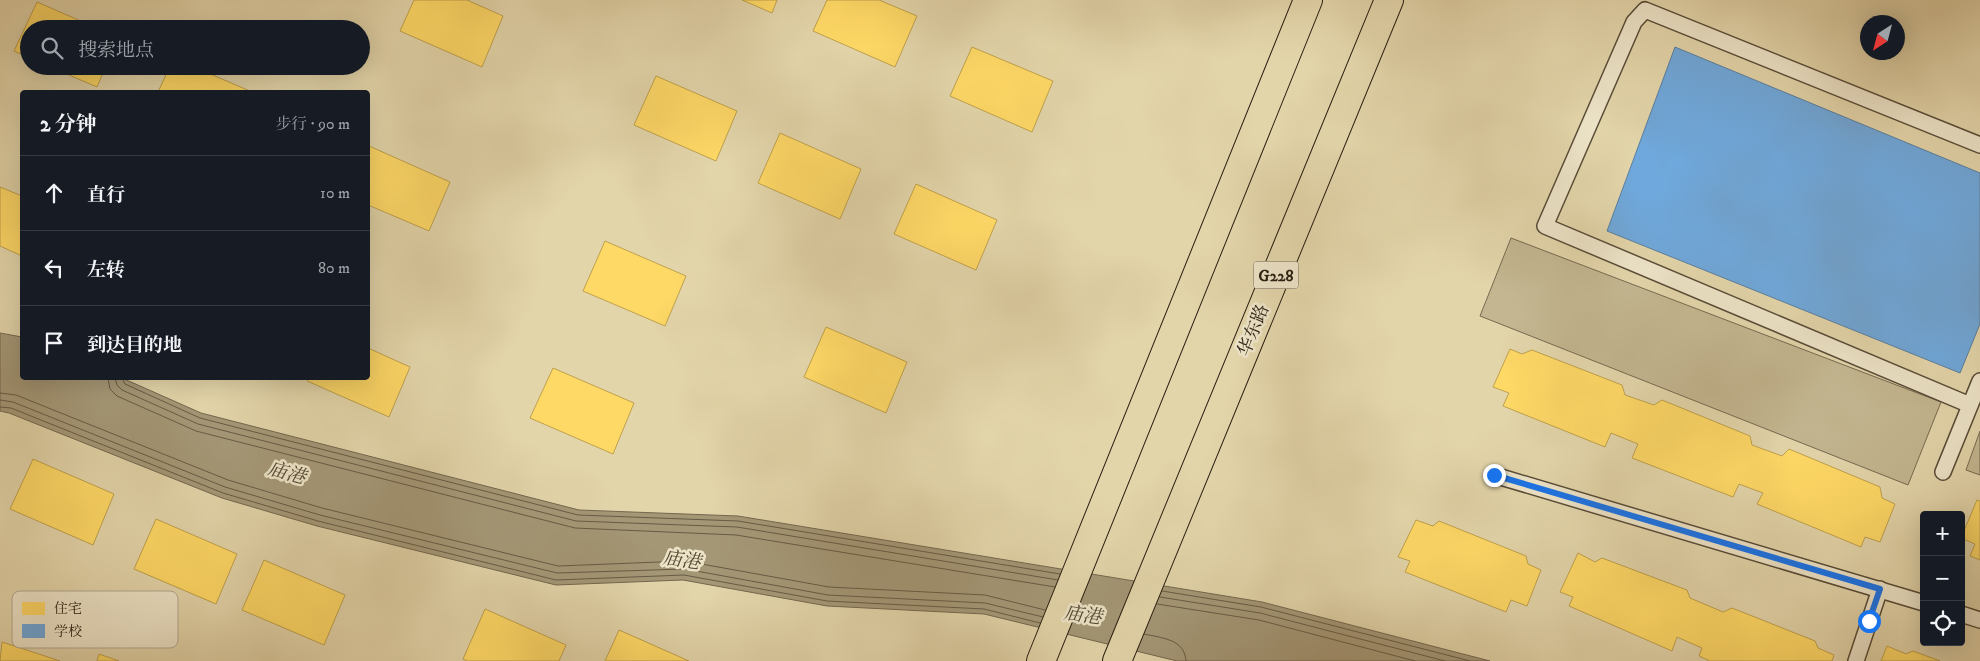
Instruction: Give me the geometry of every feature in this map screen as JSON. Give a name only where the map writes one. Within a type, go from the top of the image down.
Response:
[{"type":"highway","points":[[1042,658],[1308,0]]},
{"type":"highway","name":"华东路","points":[[1117,661],[1389,0]]},
{"type":"lane","points":[[1970,405],[1545,226],[1634,22],[1645,10],[1980,145]]},
{"type":"lane","points":[[1943,472],[1980,381]]},
{"type":"lane","points":[[1494,475],[1920,602]]},
{"type":"lane","points":[[1856,661],[1880,589]]},
{"type":"lane","points":[[1965,615],[1980,620]]},
{"type":"shaded area","points":[[1511,238],[1941,402],[1908,485],[1480,316]]},
{"type":"shaded area","points":[[1980,431],[1980,475],[1966,470]]},
{"type":"water","name":"庙港","points":[[0,333],[20,337],[20,380],[127,380],[201,413],[579,510],[738,516],[1262,602],[1490,661],[1177,661],[984,614],[827,606],[683,580],[556,585],[317,526],[222,498],[0,411]]},
{"type":"building: 住宅","points":[[414,0],[467,0],[503,16],[482,67],[400,31]]},
{"type":"building: 住宅","points":[[742,0],[777,0],[772,13]]},
{"type":"building: 住宅","points":[[827,0],[879,0],[917,16],[895,67],[813,31]]},
{"type":"building: 住宅","points":[[37,2],[78,20],[29,20]]},
{"type":"building: 住宅","points":[[20,38],[20,54],[14,51]]},
{"type":"building: 住宅","points":[[972,47],[1053,81],[1032,132],[950,96]]},
{"type":"building: 住宅","points":[[69,75],[102,75],[97,87]]},
{"type":"building: 住宅","points":[[166,75],[213,75],[247,90],[159,90]]},
{"type":"building: 住宅","points":[[656,76],[737,111],[716,161],[634,125]]},
{"type":"building: 住宅","points":[[780,133],[861,169],[840,219],[758,183]]},
{"type":"building: 住宅","points":[[370,146],[450,182],[429,231],[370,206]]},
{"type":"building: 住宅","points":[[916,184],[997,220],[976,270],[894,234]]},
{"type":"building: 住宅","points":[[0,187],[20,195],[20,255],[0,246]]},
{"type":"building: 住宅","points":[[605,241],[686,276],[665,326],[583,291]]},
{"type":"building: 住宅","points":[[826,327],[907,362],[886,413],[804,377]]},
{"type":"building: 住宅","points":[[370,349],[410,367],[389,417],[307,381],[370,380]]},
{"type":"building: 住宅","points":[[1510,349],[1522,354],[1532,350],[1622,385],[1625,395],[1654,405],[1662,400],[1750,436],[1752,445],[1782,456],[1789,449],[1880,487],[1882,498],[1895,504],[1880,542],[1865,537],[1861,547],[1757,504],[1763,493],[1739,484],[1733,497],[1632,458],[1638,444],[1611,433],[1605,447],[1503,406],[1509,393],[1493,387]]},
{"type":"building: 住宅","points":[[553,368],[634,403],[613,454],[530,418]]},
{"type":"building: 住宅","points":[[33,459],[114,494],[93,545],[10,509]]},
{"type":"building: 住宅","points":[[1977,500],[1980,501],[1980,560],[1970,556],[1975,544],[1965,540],[1965,528]]},
{"type":"building: 住宅","points":[[156,519],[237,554],[216,604],[134,569]]},
{"type":"building: 住宅","points":[[1416,520],[1433,526],[1439,521],[1526,556],[1528,564],[1541,570],[1527,606],[1511,600],[1506,612],[1405,572],[1410,561],[1398,557]]},
{"type":"building: 住宅","points":[[1578,553],[1595,562],[1602,558],[1687,590],[1690,598],[1723,612],[1732,608],[1815,641],[1818,648],[1834,655],[1832,661],[1710,661],[1699,656],[1702,648],[1677,637],[1672,651],[1569,606],[1573,597],[1560,592]]},
{"type":"building: 住宅","points":[[264,560],[345,595],[324,645],[242,610]]},
{"type":"building: 住宅","points":[[485,609],[566,645],[559,661],[467,661],[463,659]]},
{"type":"building: 住宅","points":[[619,630],[689,661],[605,661]]},
{"type":"building: 住宅","points":[[2,642],[12,645],[12,648],[20,648],[60,661],[0,661]]},
{"type":"building: 住宅","points":[[1887,646],[1906,654],[1913,651],[1940,661],[1881,661]]},
{"type":"building: 住宅","points":[[99,654],[119,661],[97,661]]},
{"type":"building: 学校","points":[[1675,47],[1980,173],[1980,324],[1960,373],[1607,231]]},
{"type":"route","points":[[1494,475],[1880,589],[1869,621]]}]
